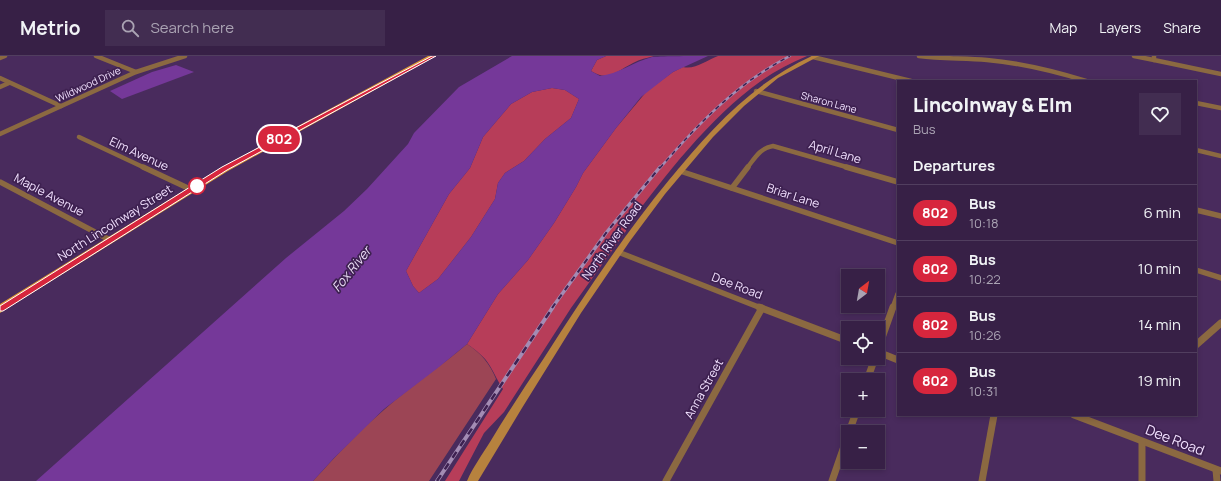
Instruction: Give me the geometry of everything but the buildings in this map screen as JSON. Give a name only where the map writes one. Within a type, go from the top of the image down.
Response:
[{"type":"main road","name":"North Lincolnway Street","points":[[0,309],[190,190],[253,153],[433,56]]},
{"type":"main road","name":"North River Road","points":[[472,481],[571,320],[652,205],[708,138],[756,92],[784,71],[815,56]]},
{"type":"street","points":[[0,58],[5,56]]},
{"type":"street","points":[[96,56],[136,72]]},
{"type":"street","name":"Wildwood Drive","points":[[0,134],[136,72],[185,56]]},
{"type":"street","points":[[815,56],[907,80]]},
{"type":"street","points":[[919,56],[942,59],[973,59],[1010,63],[1082,80]]},
{"type":"street","points":[[1134,56],[1154,58],[1221,74]]},
{"type":"street","points":[[0,78],[61,106]]},
{"type":"street","points":[[0,87],[9,83]]},
{"type":"street","name":"Sharon Lane","points":[[756,92],[897,130]]},
{"type":"street","points":[[1197,103],[1221,108]]},
{"type":"street","name":"Elm Avenue","points":[[79,137],[190,190]]},
{"type":"street","name":"April Lane","points":[[732,188],[760,150],[766,147],[782,148],[897,182]]},
{"type":"street","points":[[1197,150],[1221,156]]},
{"type":"street","name":"Briar Lane","points":[[680,171],[897,243]]},
{"type":"street","name":"Maple Avenue","points":[[0,182],[110,240]]},
{"type":"street","points":[[1197,210],[1221,216]]},
{"type":"street","name":"Dee Road","points":[[618,252],[841,338]]},
{"type":"street","points":[[1197,270],[1221,278]]},
{"type":"street","points":[[885,330],[897,297]]},
{"type":"street","name":"Anna Street","points":[[666,481],[762,308]]},
{"type":"street","points":[[1197,344],[1221,323]]},
{"type":"street","points":[[885,355],[897,360]]},
{"type":"street","points":[[982,481],[994,416]]},
{"type":"street","name":"Dee Road","points":[[1077,416],[1219,471]]},
{"type":"street","points":[[1142,442],[1142,481]]},
{"type":"street","points":[[832,481],[841,454]]},
{"type":"street","points":[[1217,481],[1219,471]]},
{"type":"shaded area","points":[[606,56],[654,56],[638,60],[617,72],[608,75],[602,76],[591,71],[597,60]]},
{"type":"shaded area","points":[[718,56],[807,56],[789,64],[761,81],[723,113],[689,149],[627,226],[626,231],[571,308],[504,412],[484,433],[459,481],[445,481],[503,389],[486,360],[467,344],[498,294],[528,260],[554,223],[583,173],[616,128],[647,91],[673,72],[683,67],[687,68],[696,66]]},
{"type":"shaded area","points":[[552,88],[565,90],[579,99],[571,118],[545,139],[524,161],[505,173],[498,183],[495,199],[471,237],[438,279],[419,293],[413,286],[406,271],[449,194],[470,168],[483,137],[511,104],[532,92]]},
{"type":"shaded area","points":[[467,344],[477,351],[484,359],[491,368],[496,379],[429,481],[313,481],[375,417]]},
{"type":"water","name":"Fox River","points":[[512,56],[606,56],[597,60],[591,71],[600,76],[613,73],[652,57],[708,56],[673,72],[641,97],[583,173],[554,223],[528,260],[498,294],[467,344],[384,409],[313,481],[36,481],[286,258],[344,211],[367,189],[408,144],[414,133],[459,87]],"holes":[[[552,88],[565,90],[579,99],[571,118],[545,139],[524,161],[505,173],[498,183],[495,199],[471,237],[438,279],[419,293],[413,286],[406,271],[449,194],[470,168],[483,137],[511,104],[532,92]]]},
{"type":"water","points":[[176,65],[194,72],[122,99],[110,91],[152,72]]},
{"type":"railway","points":[[660,168],[704,120],[719,106],[753,79],[790,56]]},
{"type":"railway","points":[[552,308],[606,233],[660,167]]},
{"type":"railway","points":[[437,481],[553,307]]},
{"type":"bus line","name":"802","points":[[0,309],[225,169],[433,56]]}]
